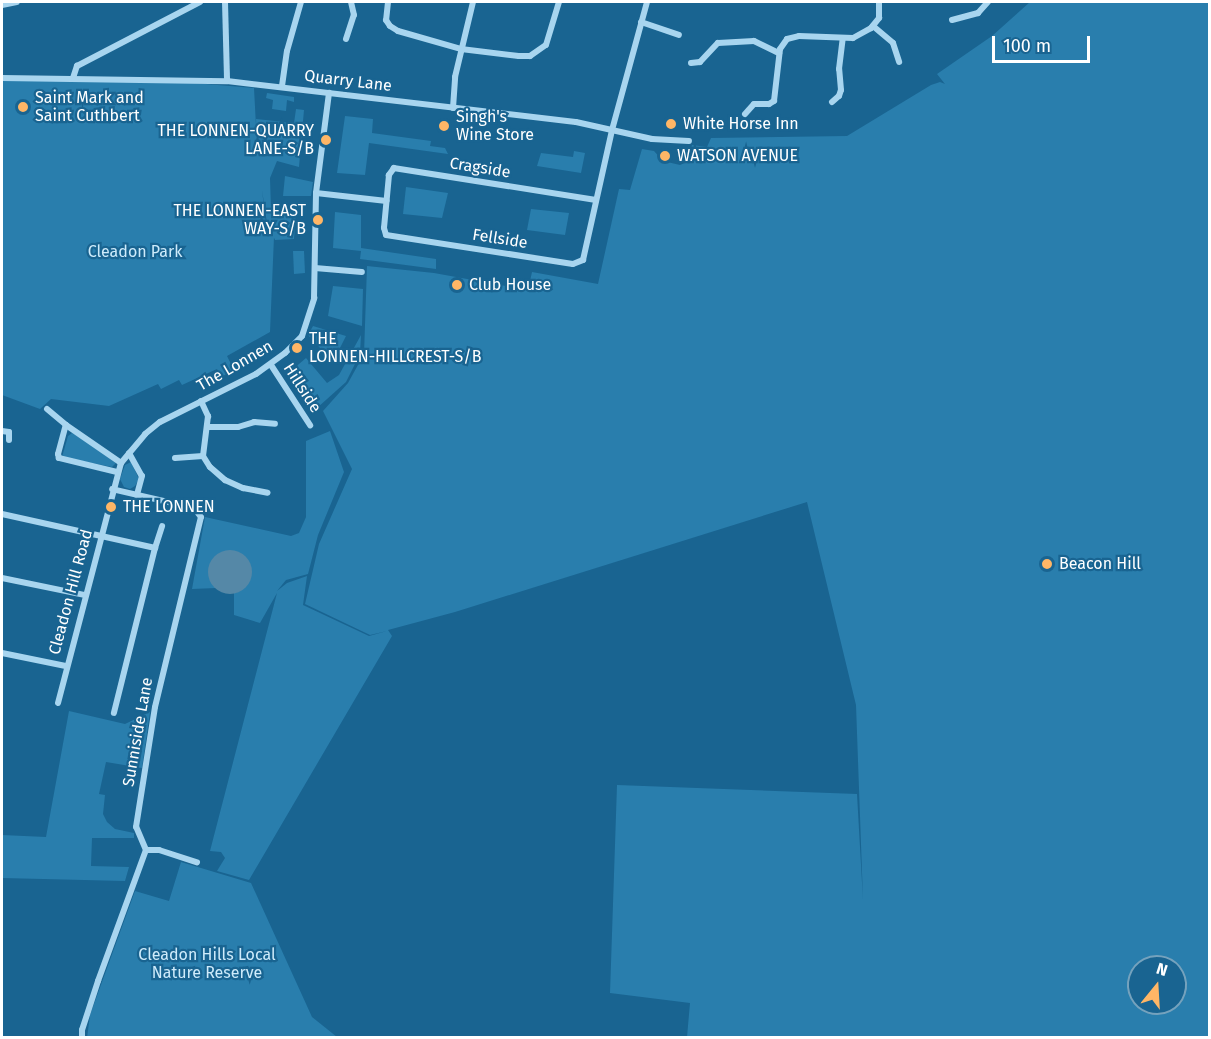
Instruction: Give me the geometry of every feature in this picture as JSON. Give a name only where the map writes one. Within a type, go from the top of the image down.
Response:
[{"type":"street","points":[[2,5],[17,2]]},
{"type":"street","points":[[73,78],[77,66],[200,2]]},
{"type":"street","points":[[225,2],[227,81]]},
{"type":"street","points":[[282,86],[286,51],[301,2]]},
{"type":"street","points":[[346,39],[354,15],[351,2]]},
{"type":"street","points":[[388,2],[385,10],[390,27],[461,49],[519,56],[540,51],[546,45],[559,2]]},
{"type":"street","points":[[453,108],[454,77],[473,2]]},
{"type":"street","points":[[596,200],[612,130],[647,2]]},
{"type":"street","points":[[745,114],[754,104],[769,104],[774,101],[779,52],[787,39],[800,36],[854,38],[873,26],[879,18],[879,2]]},
{"type":"street","points":[[952,20],[978,13],[988,2]]},
{"type":"street","points":[[641,22],[679,35]]},
{"type":"street","points":[[873,26],[893,43],[899,62]]},
{"type":"street","points":[[832,102],[839,96],[841,90],[839,69],[843,38]]},
{"type":"street","points":[[691,63],[700,63],[718,43],[754,42],[779,52]]},
{"type":"street","name":"Quarry Lane","points":[[2,78],[227,81],[282,86],[576,122],[655,140],[689,141]]},
{"type":"street","name":"The Lonnen","points":[[112,489],[121,464],[160,422],[271,365],[302,336],[314,298],[316,193],[329,93]]},
{"type":"street","name":"Cragside","points":[[387,201],[389,176],[394,168],[596,200]]},
{"type":"street","points":[[316,193],[387,201]]},
{"type":"street","name":"Fellside","points":[[387,201],[384,228],[386,235],[573,264],[583,260],[596,200]]},
{"type":"street","points":[[315,268],[362,272]]},
{"type":"street","name":"Hillside","points":[[271,365],[310,425]]},
{"type":"street","points":[[201,401],[208,416],[203,456],[210,467],[225,480],[243,488],[268,493]]},
{"type":"street","points":[[47,409],[121,464]]},
{"type":"street","points":[[208,427],[238,427],[254,422],[275,424]]},
{"type":"street","points":[[66,425],[58,454],[59,458],[117,472]]},
{"type":"street","points":[[2,431],[9,432],[9,440]]},
{"type":"street","points":[[129,453],[142,476],[137,495]]},
{"type":"street","points":[[175,458],[203,456]]},
{"type":"street","name":"Sunniside Lane","points":[[112,489],[194,508],[201,517],[155,707],[136,827],[146,850]]},
{"type":"street","name":"Cleadon Hill Road","points":[[58,703],[112,489]]},
{"type":"street","points":[[2,514],[101,534],[155,548]]},
{"type":"street","points":[[114,712],[162,526]]},
{"type":"street","points":[[2,578],[85,595]]},
{"type":"street","points":[[2,653],[66,666]]},
{"type":"street","points":[[82,1038],[82,1030],[95,991],[146,850],[159,850],[197,862]]},
{"type":"green space","points":[[1030,2],[1209,2],[1209,1037],[687,1037],[690,1003],[610,993],[617,785],[857,794],[863,900],[856,705],[807,502],[455,612],[388,630],[392,636],[249,880],[217,871],[225,858],[221,852],[210,851],[277,593],[260,623],[234,615],[234,593],[240,591],[221,553],[214,558],[213,585],[216,588],[192,589],[205,517],[291,536],[299,533],[306,517],[306,441],[330,431],[344,472],[318,535],[308,574],[286,580],[277,591],[287,583],[307,576],[303,605],[369,636],[387,631],[370,635],[305,604],[319,544],[352,469],[323,411],[348,383],[364,354],[367,266],[434,273],[528,290],[532,272],[598,284],[619,189],[630,190],[642,149],[654,151],[663,161],[680,165],[687,162],[692,145],[707,147],[711,138],[847,136],[931,85],[940,82],[945,84],[937,74],[992,36]]},
{"type":"green space","name":"Cleadon Park","points":[[2,81],[169,81],[254,88],[257,145],[256,119],[294,123],[296,109],[304,110],[299,167],[277,161],[270,178],[271,209],[296,209],[294,239],[275,240],[274,238],[270,332],[227,356],[234,370],[221,377],[217,369],[182,385],[179,380],[161,389],[158,384],[109,406],[51,399],[40,409],[2,395]],"holes":[[[262,190],[267,223],[272,234],[266,224]]]},
{"type":"green space","points":[[267,93],[294,97],[294,102],[287,100],[286,111],[272,109],[273,100],[266,98]]},
{"type":"green space","points":[[345,116],[373,119],[372,133],[431,141],[430,146],[445,148],[448,154],[369,143],[365,175],[337,173]]},
{"type":"green space","points":[[574,151],[585,153],[581,173],[537,166],[541,153],[573,157]]},
{"type":"green space","points":[[285,176],[313,182],[311,196],[283,196]]},
{"type":"green space","points":[[406,187],[448,193],[442,218],[403,214]]},
{"type":"green space","points":[[531,209],[569,213],[565,235],[527,230]]},
{"type":"green space","points":[[335,212],[361,215],[361,248],[436,259],[436,269],[360,259],[361,251],[333,248]]},
{"type":"green space","points":[[293,251],[304,251],[305,273],[294,274]]},
{"type":"green space","points":[[333,286],[363,289],[362,326],[328,316]]},
{"type":"green space","points":[[313,326],[346,336],[333,362],[308,335]]},
{"type":"green space","points":[[361,335],[360,354],[346,382],[317,408],[292,370],[306,358],[327,383],[339,375]]},
{"type":"green space","points":[[72,433],[116,463],[112,467],[62,457],[68,436]]},
{"type":"green space","points":[[131,462],[139,479],[130,489],[124,487],[120,479],[125,465]]},
{"type":"green space","points":[[69,711],[125,724],[150,712],[142,768],[106,762],[99,794],[105,795],[103,814],[107,822],[115,829],[134,833],[134,838],[92,838],[91,866],[129,867],[125,881],[2,878],[2,835],[46,837]]},
{"type":"green space","name":"Cleadon Hills Local Nature Reserve","points":[[181,862],[251,883],[312,1017],[337,1037],[87,1038],[90,1015],[135,891],[169,901]]},
{"type":"shaded area","points":[[230,550],[245,557],[252,572],[245,587],[230,594],[215,587],[208,572],[215,557]]},
{"type":"place","name":"Saint Mark and Saint Cuthbert","points":[[23,107]]},
{"type":"place","name":"White Horse Inn","points":[[671,124]]},
{"type":"place","name":"Singh's Wine Store","points":[[444,126]]},
{"type":"place","name":"THE LONNEN-QUARRY LANE-S/B","points":[[326,140]]},
{"type":"place","name":"WATSON AVENUE","points":[[665,156]]},
{"type":"place","name":"THE LONNEN-EAST WAY-S/B","points":[[318,220]]},
{"type":"place","name":"Club House","points":[[457,285]]},
{"type":"place","name":"THE LONNEN-HILLCREST-S/B","points":[[297,348]]},
{"type":"place","name":"THE LONNEN","points":[[111,507]]},
{"type":"place","name":"Beacon Hill","points":[[1047,564]]}]
